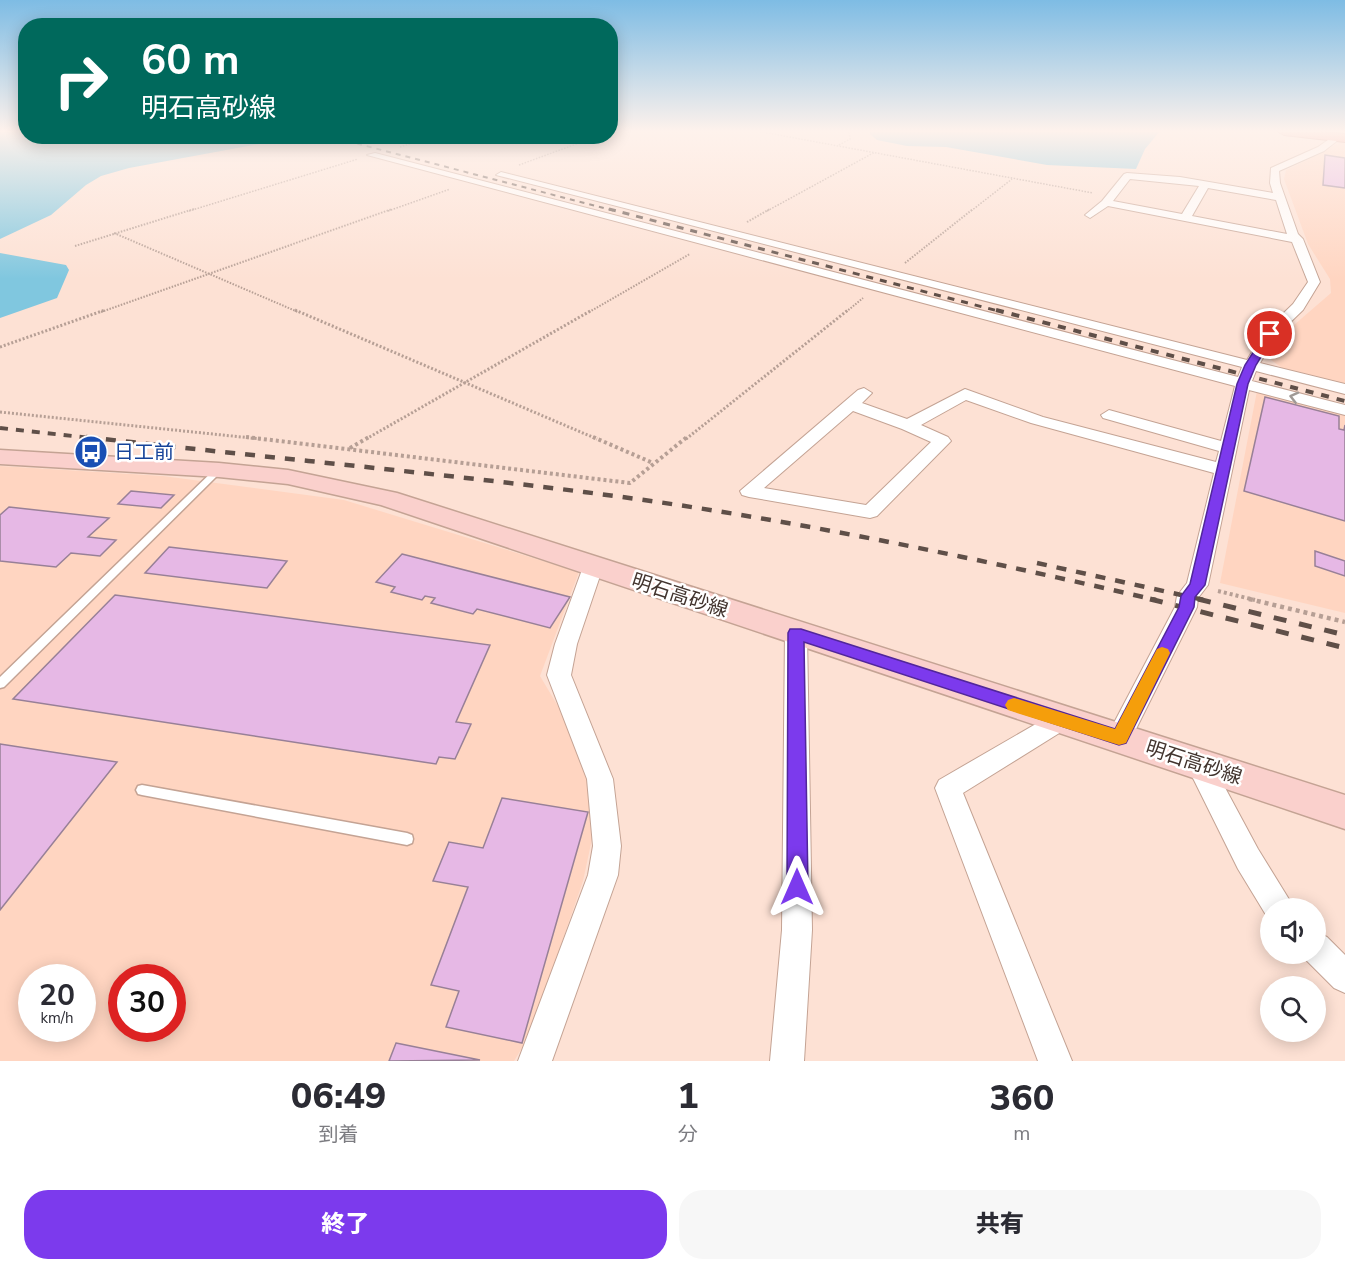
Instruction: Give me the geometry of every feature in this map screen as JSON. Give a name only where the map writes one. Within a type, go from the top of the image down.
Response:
[{"type":"main road","name":"明石高砂線","points":[[0,457],[219,470],[288,477],[388,499],[1345,812]]},
{"type":"street","points":[[466,181],[1345,410]]},
{"type":"street","points":[[522,181],[1345,389]]},
{"type":"street","points":[[1090,215],[1108,199],[1123,181]]},
{"type":"street","points":[[1171,181],[1205,184],[1282,198]]},
{"type":"street","points":[[1119,738],[1186,607],[1188,596],[1197,585],[1243,384],[1251,365],[1270,334],[1298,307],[1314,282],[1298,239],[1293,236],[1275,181]]},
{"type":"street","points":[[1186,218],[1205,184]]},
{"type":"street","points":[[1108,199],[1186,218],[1298,239]]},
{"type":"street","points":[[908,425],[965,394],[1036,420],[1224,470]]},
{"type":"street","points":[[858,399],[908,425],[942,441],[870,512],[749,491],[858,399]]},
{"type":"street","points":[[1109,415],[1228,448]]},
{"type":"street","points":[[535,1061],[603,875],[607,846],[600,779],[559,675],[566,644],[593,567]]},
{"type":"street","points":[[787,1061],[797,930],[796,633]]},
{"type":"street","points":[[1055,1061],[948,788],[1060,720]]},
{"type":"street","points":[[1199,764],[1248,859],[1273,898]]},
{"type":"street","points":[[1326,958],[1345,977]]},
{"type":"lane","points":[[0,684],[219,470]]},
{"type":"lane","points":[[142,790],[407,839]]},
{"type":"path","points":[[75,246],[289,181]]},
{"type":"path","points":[[727,233],[823,181]]},
{"type":"path","points":[[891,274],[1009,181]]},
{"type":"path","points":[[1023,181],[1108,199]]},
{"type":"path","points":[[0,347],[472,182]]},
{"type":"path","points":[[114,234],[653,463]]},
{"type":"path","points":[[349,448],[708,243]]},
{"type":"path","points":[[0,412],[349,448],[630,483],[876,289]]},
{"type":"path","points":[[1197,585],[1345,622]]},
{"type":"shaded area","points":[[1285,181],[1345,181],[1345,385],[1285,370],[1271,360],[1287,331],[1331,293],[1330,279],[1308,244]]},
{"type":"shaded area","points":[[1257,391],[1345,414],[1345,613],[1220,583]]},
{"type":"shaded area","points":[[0,466],[163,476],[344,500],[579,572],[540,676],[568,723],[590,786],[595,825],[583,881],[530,1035],[514,1061],[0,1061]]},
{"type":"water","points":[[0,181],[93,181],[51,215],[0,239]]},
{"type":"water","points":[[0,253],[66,265],[69,270],[57,298],[0,318]]},
{"type":"building","points":[[1323,181],[1345,181],[1345,188],[1323,185]]},
{"type":"building","points":[[1265,397],[1339,416],[1339,429],[1344,430],[1345,425],[1345,521],[1244,491]]},
{"type":"building","points":[[131,491],[174,495],[161,508],[118,504]]},
{"type":"building","points":[[9,507],[109,518],[88,537],[116,540],[100,556],[71,553],[56,567],[0,561],[0,515]]},
{"type":"building","points":[[169,547],[287,561],[267,588],[145,573]]},
{"type":"building","points":[[1315,551],[1345,561],[1345,576],[1315,566]]},
{"type":"building","points":[[402,554],[570,597],[550,628],[477,609],[473,614],[431,603],[435,598],[425,596],[422,600],[391,592],[395,587],[376,582]]},
{"type":"building","points":[[115,595],[490,645],[456,722],[471,724],[455,759],[439,757],[436,764],[13,699]]},
{"type":"building","points":[[0,744],[117,762],[0,910]]},
{"type":"building","points":[[502,798],[588,812],[522,1043],[446,1027],[459,991],[431,985],[468,887],[433,881],[449,842],[483,848]]},
{"type":"building","points":[[396,1043],[480,1060],[389,1061]]},
{"type":"railway","points":[[498,181],[615,211]]},
{"type":"railway","points":[[609,209],[1002,312]]},
{"type":"railway","points":[[996,310],[1345,401]]},
{"type":"railway","points":[[0,428],[100,439]]},
{"type":"railway","points":[[86,437],[460,477],[656,502],[871,538],[1156,600]]},
{"type":"railway","points":[[1037,563],[1204,600]]},
{"type":"railway","points":[[1150,599],[1345,648]]},
{"type":"railway","points":[[1198,599],[1345,635]]},
{"type":"slow traffic","points":[[1014,705],[1119,738],[1162,653]]},
{"type":"place","name":"日工前","points":[[91,452]]},
{"type":"route","points":[[797,887],[796,633],[1119,738],[1186,607],[1188,596],[1197,585],[1243,384],[1251,365],[1270,334]]}]
